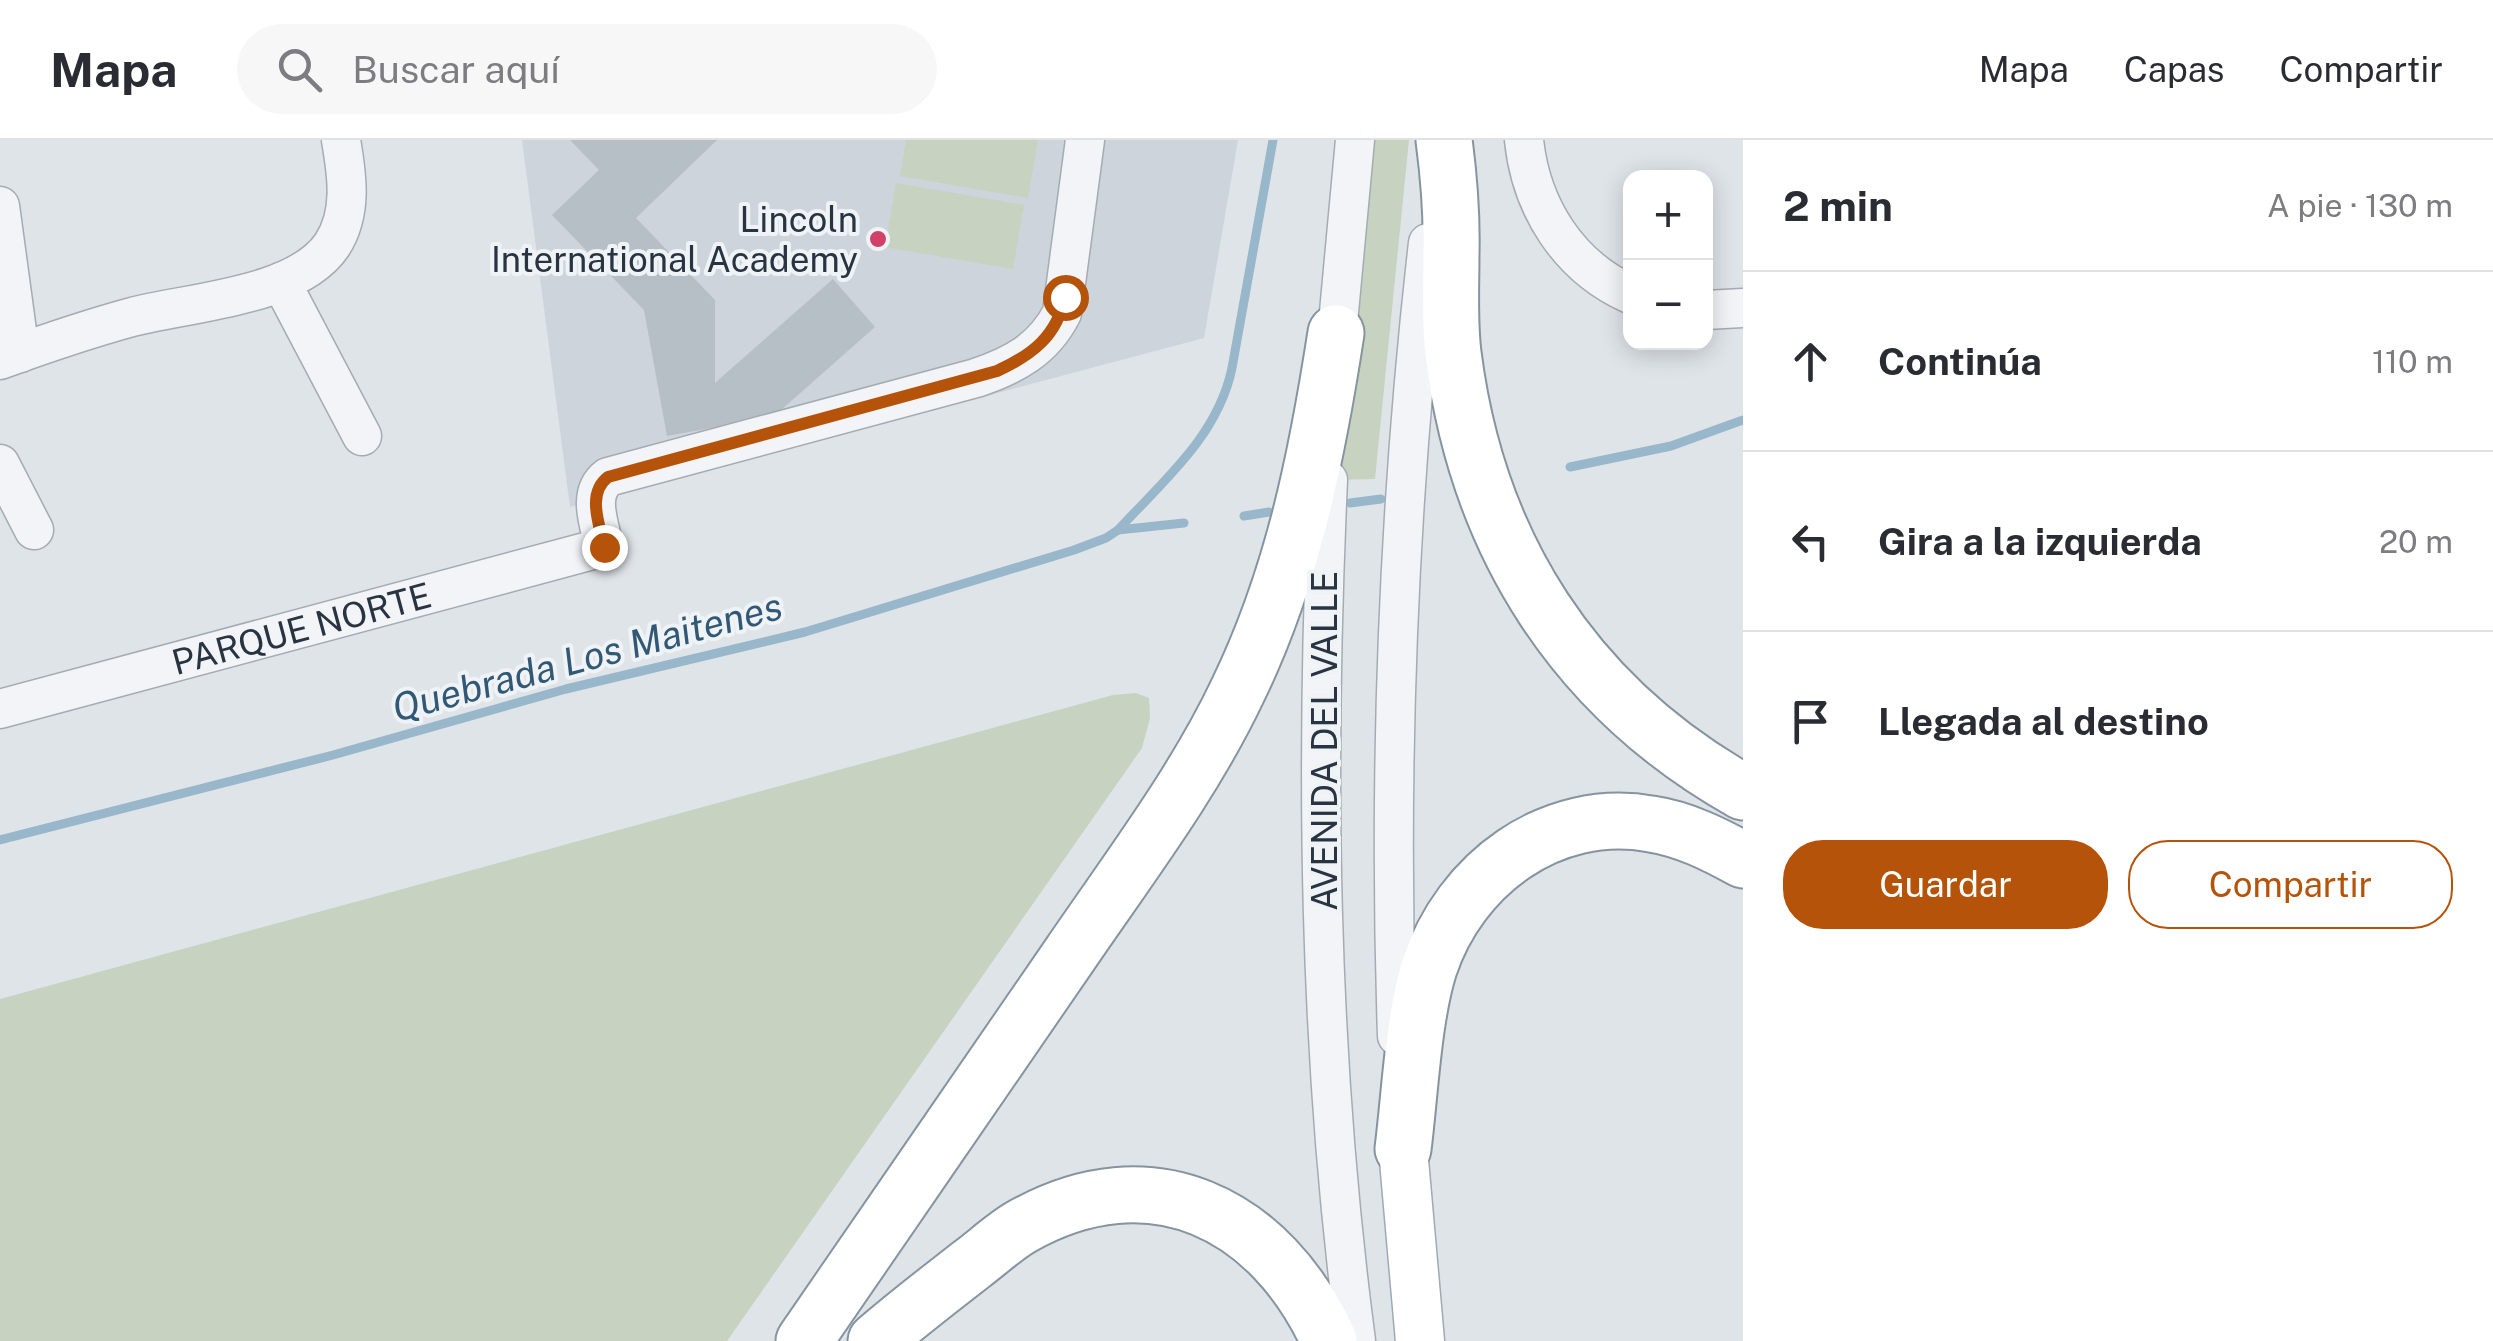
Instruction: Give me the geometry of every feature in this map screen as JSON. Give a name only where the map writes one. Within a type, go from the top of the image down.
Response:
[{"type":"highway","points":[[1442,140],[1450,206],[1452,349],[1469,436],[1503,540],[1546,615],[1592,674],[1684,755],[1743,792]]},
{"type":"highway","points":[[804,1341],[1154,830],[1238,691],[1280,590],[1296,536],[1324,412],[1336,333]]},
{"type":"highway","points":[[1403,1148],[1429,968],[1452,918],[1497,865],[1553,833],[1614,821],[1673,829],[1743,860]]},
{"type":"highway","points":[[876,1341],[1018,1229],[1075,1204],[1134,1194],[1216,1214],[1246,1231],[1291,1274],[1329,1341]]},
{"type":"main road","name":"AVENIDA DEL VALLE","points":[[1403,1148],[1420,1341]]},
{"type":"street","points":[[0,206],[10,356],[104,325],[281,282],[317,262],[339,230],[347,195],[342,140]]},
{"type":"street","name":"PARQUE NORTE","points":[[0,709],[604,547],[595,502],[598,486],[608,477],[976,378],[1021,360],[1050,335],[1062,313],[1085,140]]},
{"type":"street","name":"AVENIDA DEL VALLE","points":[[1356,140],[1336,333],[1321,628],[1325,988],[1334,1128],[1356,1341]]},
{"type":"street","name":"AVENIDA DEL VALLE","points":[[1403,1148],[1395,962],[1395,727],[1412,409],[1442,140]]},
{"type":"street","points":[[1524,140],[1531,179],[1555,231],[1590,269],[1623,290]]},
{"type":"street","points":[[281,282],[362,436]]},
{"type":"street","points":[[1713,310],[1743,308]]},
{"type":"street","points":[[0,464],[34,530]]},
{"type":"shaded area","name":"Lincoln International Academy","points":[[522,140],[1238,140],[1204,338],[570,507]]},
{"type":"green space","points":[[906,140],[1038,140],[1028,198],[900,176]]},
{"type":"green space","points":[[1366,140],[1409,140],[1375,479],[1338,480]]},
{"type":"green space","points":[[896,183],[1024,205],[1013,269],[885,247]]},
{"type":"green space","points":[[1136,693],[1149,698],[1150,718],[1142,748],[727,1341],[0,1341],[0,999],[1113,695]]},
{"type":"building","points":[[570,140],[717,140],[636,218],[715,300],[715,383],[833,279],[875,327],[773,417],[667,436],[644,310],[552,215],[599,170]]},
{"type":"waterway","points":[[1118,530],[1187,456],[1215,415],[1225,392],[1273,140]]},
{"type":"waterway","name":"Quebrada Los Maitenes","points":[[1570,467],[1671,446],[1743,420]]},
{"type":"waterway","name":"Quebrada Los Maitenes","points":[[1350,503],[1381,499]]},
{"type":"waterway","name":"Quebrada Los Maitenes","points":[[1244,516],[1269,512]]},
{"type":"waterway","name":"Quebrada Los Maitenes","points":[[0,840],[333,755],[566,689],[805,632],[1074,550],[1118,530],[1184,523]]},
{"type":"place","name":"Lincoln International Academy","points":[[878,239]]},
{"type":"route","points":[[604,547],[595,502],[598,486],[608,477],[997,371],[1021,360],[1050,335],[1062,313],[1065,297]]}]
